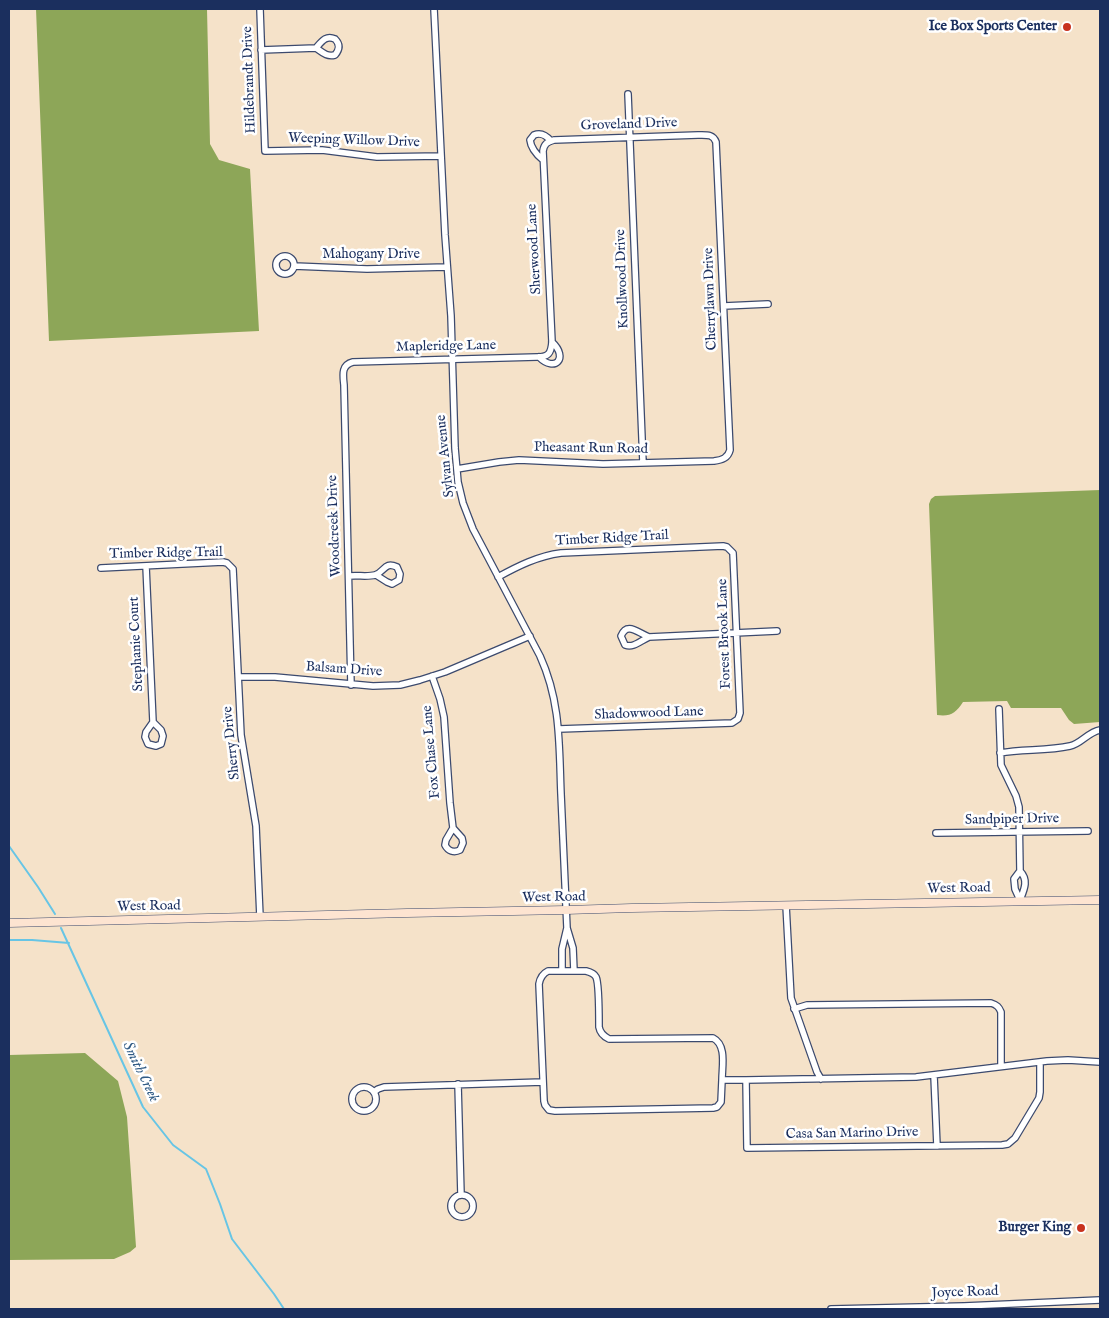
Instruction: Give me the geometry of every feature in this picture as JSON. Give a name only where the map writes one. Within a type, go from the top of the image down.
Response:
[{"type":"street","name":"Hildebrandt Drive","points":[[260,9],[265,151]]},
{"type":"street","name":"Sylvan Avenue","points":[[434,9],[451,316],[455,448],[460,493],[467,514],[540,656],[550,682],[556,706],[559,729],[567,928]]},
{"type":"street","points":[[261,50],[316,48]]},
{"type":"street","name":"Knollwood Drive","points":[[628,94],[643,463]]},
{"type":"street","name":"Groveland Drive","points":[[543,160],[531,146],[530,140],[534,135],[541,134],[546,136],[548,142],[708,134],[714,137]]},
{"type":"street","name":"Cherrylawn Drive","points":[[714,137],[716,142],[730,450],[725,458]]},
{"type":"street","name":"Sherwood Lane","points":[[548,142],[543,151],[543,160],[552,342],[549,354]]},
{"type":"street","name":"Weeping Willow Drive","points":[[265,151],[322,150],[377,157],[441,156]]},
{"type":"street","name":"Mahogany Drive","points":[[294,266],[367,269],[447,267]]},
{"type":"street","points":[[724,306],[768,304]]},
{"type":"street","points":[[539,357],[547,364],[556,363],[560,354],[552,342]]},
{"type":"street","name":"Mapleridge Lane","points":[[345,366],[353,362],[544,357],[549,354]]},
{"type":"street","name":"Woodcreek Drive","points":[[345,366],[342,373],[344,388],[351,685]]},
{"type":"street","name":"Pheasant Run Road","points":[[457,469],[519,460],[596,464],[714,461],[725,458]]},
{"type":"street","name":"Timber Ridge Trail","points":[[498,577],[526,562],[561,553],[723,546],[731,550]]},
{"type":"street","name":"Forest Brook Lane","points":[[731,550],[734,557],[740,713],[738,719]]},
{"type":"street","name":"Timber Ridge Trail","points":[[101,568],[223,562],[231,566]]},
{"type":"street","name":"Stephanie Court","points":[[146,566],[153,722]]},
{"type":"street","name":"Sherry Drive","points":[[231,566],[234,574],[241,734],[256,826],[260,917]]},
{"type":"street","points":[[349,576],[376,575]]},
{"type":"street","points":[[648,637],[777,632]]},
{"type":"street","name":"Balsam Drive","points":[[239,677],[277,677],[351,685],[400,685],[432,676],[530,636]]},
{"type":"street","name":"Fox Chase Lane","points":[[432,676],[444,717],[453,828]]},
{"type":"street","points":[[999,709],[1001,765],[1018,802],[1020,871],[1026,883],[1020,900]]},
{"type":"street","name":"Shadowwood Lane","points":[[559,729],[732,722],[738,719]]},
{"type":"street","points":[[1000,753],[1072,746],[1100,730]]},
{"type":"street","name":"Sandpiper Drive","points":[[936,833],[1088,831]]},
{"type":"street","points":[[1020,871],[1014,879],[1015,888],[1020,900]]},
{"type":"street","name":"West Road","points":[[9,922],[1020,900],[1100,900]]},
{"type":"street","points":[[786,905],[790,989],[794,1009],[821,1079]]},
{"type":"street","points":[[567,928],[573,948],[574,971]]},
{"type":"street","points":[[562,971],[562,948],[567,928]]},
{"type":"street","points":[[586,970],[594,974],[596,978],[599,1027],[601,1033],[609,1039],[714,1038],[717,1040],[721,1045],[722,1080],[721,1102],[717,1107],[549,1110],[545,1105],[543,1082],[540,981],[544,973],[548,971],[562,971],[586,970]]},
{"type":"street","points":[[794,1009],[807,1004],[991,1003],[1000,1007],[1001,1012],[1001,1066]]},
{"type":"street","points":[[722,1080],[916,1077],[1040,1062],[1068,1060],[1100,1062]]},
{"type":"street","name":"Casa San Marino Drive","points":[[746,1080],[747,1148],[1002,1145],[1015,1138],[1039,1098],[1040,1062]]},
{"type":"street","points":[[934,1076],[937,1146]]},
{"type":"street","points":[[374,1092],[384,1088],[543,1082]]},
{"type":"street","points":[[458,1084],[461,1195]]},
{"type":"street","points":[[364,1087],[374,1092],[377,1100],[372,1109],[364,1112],[354,1106],[352,1098],[356,1090],[364,1087]]},
{"type":"street","name":"Joyce Road","points":[[831,1309],[1100,1300]]},
{"type":"green space","points":[[36,9],[207,9],[210,144],[219,160],[250,169],[259,331],[49,341]]},
{"type":"green space","points":[[1100,490],[1100,722],[1074,724],[1061,708],[1011,708],[1007,701],[963,702],[952,713],[937,715],[929,504],[931,499],[935,496]]},
{"type":"green space","points":[[85,1053],[118,1081],[127,1117],[136,1247],[130,1252],[114,1259],[9,1260],[9,1055]]},
{"type":"waterway","name":"Smith Creek","points":[[9,846],[55,914]]},
{"type":"waterway","name":"Smith Creek","points":[[61,928],[143,1107],[173,1145],[206,1169],[232,1239],[284,1309]]},
{"type":"waterway","points":[[9,940],[69,943]]},
{"type":"place","name":"Ice Box Sports Center","points":[[1067,27]]},
{"type":"place","name":"Burger King","points":[[1081,1228]]}]
